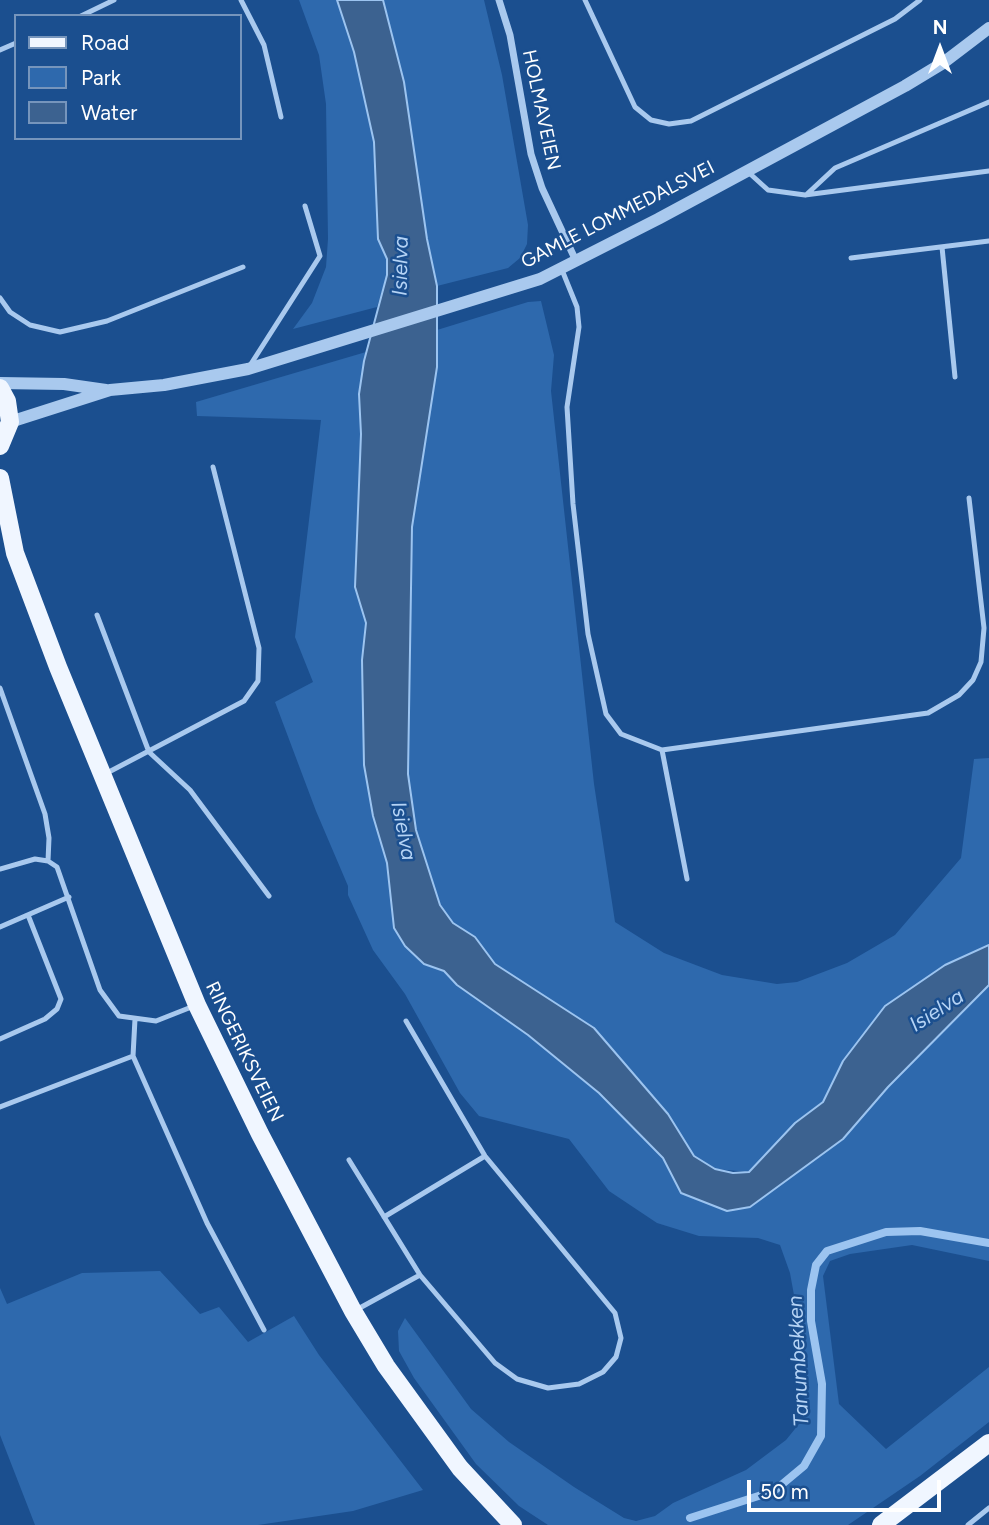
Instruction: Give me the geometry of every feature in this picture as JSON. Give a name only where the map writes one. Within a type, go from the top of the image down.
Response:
[{"type":"main road","points":[[0,386],[7,401],[10,422],[0,446]]},
{"type":"main road","name":"RINGERIKSVEIEN","points":[[0,478],[15,553],[197,1005],[278,1169],[353,1311],[386,1366],[460,1468],[513,1525]]},
{"type":"main road","name":"RINGERIKSVEIEN","points":[[0,533],[15,553]]},
{"type":"main road","points":[[881,1525],[989,1443]]},
{"type":"street","name":"HOLMAVEIEN","points":[[499,0],[510,35],[531,154],[542,188],[576,261]]},
{"type":"street","name":"GAMLE LOMMEDALSVEI","points":[[10,422],[110,390],[177,383],[248,369],[508,291],[576,261],[905,86],[943,63],[989,28]]},
{"type":"street","name":"GAMLE LOMMEDALSVEI","points":[[0,386],[64,384],[110,390]]},
{"type":"lane","points":[[85,14],[114,0]]},
{"type":"lane","points":[[241,0],[264,45],[281,117]]},
{"type":"lane","points":[[585,0],[635,107],[651,120],[669,124],[691,121],[895,19],[920,0]]},
{"type":"lane","points":[[806,195],[835,168],[989,102]]},
{"type":"lane","points":[[747,171],[768,190],[806,195],[989,171]]},
{"type":"lane","points":[[248,369],[320,256],[305,206]]},
{"type":"lane","points":[[851,258],[989,241]]},
{"type":"lane","points":[[942,247],[954,377]]},
{"type":"lane","points":[[0,298],[10,312],[30,325],[60,332],[107,321],[243,267]]},
{"type":"lane","points":[[561,268],[577,307],[579,327],[567,407],[588,634],[606,714],[621,734],[662,750],[928,713],[959,695],[972,680],[981,662],[984,628],[969,498]]},
{"type":"lane","points":[[103,776],[244,701],[258,681],[259,648],[212,467]]},
{"type":"lane","points":[[97,615],[149,752],[190,790],[269,896]]},
{"type":"lane","points":[[0,688],[45,814],[49,838],[48,861]]},
{"type":"lane","points":[[662,750],[687,879]]},
{"type":"lane","points":[[0,869],[27,859],[48,861],[57,867],[100,990],[119,1016],[156,1021],[197,1005]]},
{"type":"lane","points":[[0,927],[69,897]]},
{"type":"lane","points":[[0,1039],[45,1020],[57,1009],[61,999],[28,915]]},
{"type":"lane","points":[[135,1020],[133,1056],[207,1223],[264,1330]]},
{"type":"lane","points":[[349,1160],[420,1275],[495,1363],[517,1378],[548,1388],[579,1384],[603,1373],[616,1357],[621,1338],[615,1313],[485,1156],[406,1021]]},
{"type":"lane","points":[[0,1107],[133,1056]]},
{"type":"lane","points":[[384,1217],[485,1156]]},
{"type":"lane","points":[[353,1311],[420,1275]]},
{"type":"lane","points":[[968,1525],[989,1508]]},
{"type":"green space","points":[[299,0],[337,0],[354,52],[374,142],[378,239],[387,259],[387,275],[377,307],[293,329],[312,303],[326,267],[328,239],[326,104],[319,55]]},
{"type":"green space","points":[[383,0],[484,0],[502,75],[528,225],[527,244],[520,258],[508,268],[437,286],[427,239],[404,82]]},
{"type":"green space","points":[[541,301],[554,355],[551,391],[594,784],[615,922],[664,953],[722,975],[777,984],[797,982],[847,963],[895,935],[961,858],[974,759],[989,758],[989,945],[885,1006],[843,1061],[823,1102],[795,1123],[749,1172],[715,1169],[694,1156],[668,1114],[594,1028],[495,964],[475,937],[453,923],[440,905],[416,830],[408,775],[412,527],[434,388],[437,330],[528,302]]},
{"type":"green space","points":[[366,352],[359,394],[361,434],[355,587],[366,623],[362,660],[364,765],[373,816],[387,863],[394,928],[424,964],[444,971],[457,985],[528,1035],[599,1093],[663,1158],[681,1193],[727,1211],[750,1207],[843,1139],[888,1087],[989,985],[989,1261],[912,1245],[850,1254],[830,1261],[823,1276],[839,1404],[886,1449],[989,1367],[989,1422],[920,1476],[848,1525],[548,1525],[519,1506],[476,1464],[414,1378],[399,1351],[398,1331],[405,1318],[471,1409],[509,1442],[574,1487],[624,1518],[636,1521],[655,1516],[673,1503],[746,1470],[786,1440],[803,1419],[805,1387],[801,1334],[790,1273],[780,1245],[758,1238],[699,1236],[657,1223],[609,1191],[569,1139],[479,1116],[460,1093],[405,994],[373,950],[348,895],[348,886],[275,702],[313,682],[295,637],[321,420],[197,416],[196,402]]},
{"type":"green space","points":[[160,1271],[200,1314],[219,1307],[248,1342],[294,1316],[319,1355],[423,1490],[353,1511],[258,1525],[35,1525],[0,1435],[0,1288],[7,1304],[82,1273]]},
{"type":"water","name":"Isielva","points":[[337,0],[383,0],[404,82],[427,239],[437,286],[437,367],[412,527],[408,774],[416,830],[440,905],[453,923],[475,937],[495,964],[594,1028],[668,1114],[694,1156],[715,1169],[733,1173],[749,1172],[795,1123],[823,1102],[843,1061],[885,1006],[945,965],[989,945],[989,985],[888,1087],[843,1139],[750,1207],[727,1211],[681,1193],[663,1158],[599,1093],[528,1035],[457,985],[444,971],[424,964],[405,946],[394,928],[387,863],[373,816],[364,765],[362,660],[366,623],[355,587],[361,434],[359,394],[364,361],[387,275],[387,259],[378,239],[374,142],[354,52]]},
{"type":"waterway","name":"Tanumbekken","points":[[690,1518],[774,1491],[804,1466],[821,1436],[822,1384],[811,1321],[811,1290],[816,1265],[827,1251],[886,1232],[920,1231],[989,1243]]}]
